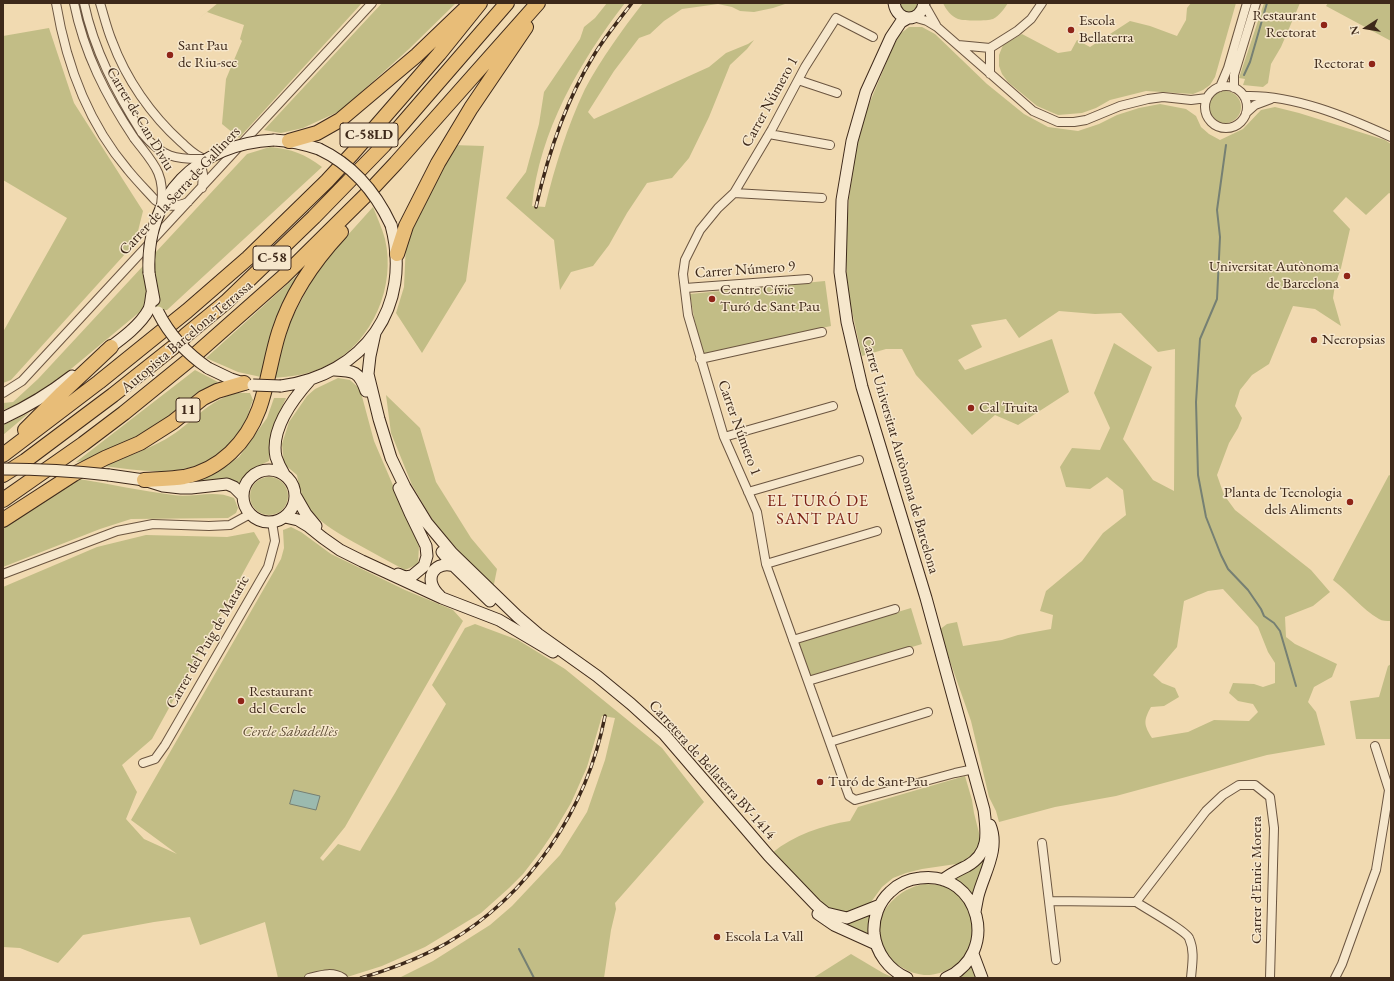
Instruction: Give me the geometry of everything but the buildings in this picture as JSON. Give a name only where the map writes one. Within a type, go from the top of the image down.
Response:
[{"type":"highway","points":[[289,141],[317,133],[340,120],[422,50],[470,3]]},
{"type":"highway","name":"C-58LD","points":[[3,455],[99,382],[187,311],[259,247],[327,181],[352,154],[439,54],[480,3]]},
{"type":"highway","name":"Autopista Barcelona-Terrassa","points":[[3,475],[25,461],[113,395],[176,345],[231,297],[314,217],[384,145],[507,3]]},
{"type":"highway","name":"Autopista Barcelona-Terrassa","points":[[3,500],[83,444],[124,413],[188,361],[283,277],[367,194],[538,3]]},
{"type":"highway","points":[[397,254],[406,226],[438,163],[471,108],[542,3]]},
{"type":"highway","points":[[144,480],[184,477],[199,472],[217,464],[236,448],[246,435],[259,408],[279,331],[302,281],[335,238],[354,218],[367,194]]},
{"type":"highway","points":[[3,450],[111,347]]},
{"type":"highway","name":"11","points":[[3,520],[74,474],[105,458],[140,443],[162,430],[203,398],[217,391],[248,384]]},
{"type":"street","name":"Carrer de Can Diviu","points":[[56,3],[65,46],[72,70],[90,110],[114,152],[127,170],[157,205],[159,216],[158,235]]},
{"type":"street","name":"Carrer de Can Diviu","points":[[74,3],[82,36],[98,78],[117,113],[159,173],[163,189],[157,205]]},
{"type":"street","name":"Carrer de Can Diviu","points":[[84,3],[92,34],[114,87],[142,132],[152,144],[166,154],[186,160],[205,159],[234,153]]},
{"type":"street","name":"Carrer de Can Diviu","points":[[100,3],[112,42],[129,78],[138,92],[166,127],[187,148],[202,158]]},
{"type":"street","name":"Carrer de la Serra de Galliners","points":[[3,393],[22,381],[372,3]]},
{"type":"street","points":[[957,45],[990,48],[1031,19],[1042,3]]},
{"type":"street","points":[[1220,87],[1228,68],[1247,3]]},
{"type":"street","points":[[1234,88],[1234,74],[1256,3]]},
{"type":"street","points":[[924,4],[937,27]]},
{"type":"street","name":"Carrer Universitat Autònoma de Barcelona","points":[[924,4],[920,12],[901,22],[891,37],[866,92],[852,142],[842,200],[840,272],[847,322],[862,387],[928,605],[984,810],[987,832],[984,850],[979,858],[943,880]]},
{"type":"street","points":[[895,7],[900,15],[927,21],[937,27],[1033,111],[1058,122],[1086,120],[1120,106],[1148,99],[1163,97],[1191,100],[1207,98]]},
{"type":"street","name":"Carrer Universitat Autònoma de Barcelona","points":[[891,37],[895,7]]},
{"type":"street","name":"Carrer Número 1","points":[[873,37],[836,18],[805,67],[769,134],[734,193],[718,208],[700,230],[685,260],[683,274],[688,315],[724,437],[756,512],[766,564],[850,796],[855,800],[974,769]]},
{"type":"street","points":[[990,48],[990,74]]},
{"type":"street","points":[[798,80],[837,93]]},
{"type":"street","points":[[1191,100],[1205,112],[1208,119],[1214,125],[1226,129],[1238,125],[1243,121],[1247,104],[1244,96],[1234,88],[1227,86],[1220,87],[1213,90],[1207,98],[1205,112]]},
{"type":"street","points":[[1244,96],[1273,98],[1314,107],[1360,124],[1391,138]]},
{"type":"street","points":[[1246,113],[1255,105],[1273,98]]},
{"type":"street","points":[[769,134],[830,145]]},
{"type":"street","points":[[258,141],[289,141],[305,144],[319,149],[341,161],[356,173],[370,188],[391,225],[395,240],[397,254],[396,273],[392,295],[387,311],[375,333],[357,353],[334,370],[310,380],[281,386],[248,384],[231,379],[208,368],[184,349],[168,331],[158,312],[152,293],[149,273],[149,246],[155,222],[157,205],[202,158],[242,144],[258,141]]},
{"type":"street","name":"Carrer de Can Diviu","points":[[202,158],[202,188]]},
{"type":"street","points":[[734,193],[822,198]]},
{"type":"street","points":[[157,205],[179,206],[189,202]]},
{"type":"street","name":"Carrer Número 9","points":[[685,288],[808,279]]},
{"type":"street","points":[[3,418],[28,406],[49,393],[111,347],[144,317],[149,307],[152,293]]},
{"type":"street","points":[[700,359],[822,332]]},
{"type":"street","name":"Carretera de Bellaterra BV-1414","points":[[375,333],[364,375],[366,389],[386,458],[426,546],[427,556],[424,566],[406,578]]},
{"type":"street","points":[[334,370],[348,371],[364,375]]},
{"type":"street","name":"Carretera de Bellaterra BV-1414","points":[[364,375],[391,458],[404,487],[427,523],[452,553],[532,629]]},
{"type":"street","points":[[302,517],[294,488],[290,480],[284,474],[276,456],[276,444],[280,424],[292,401],[310,380]]},
{"type":"street","points":[[724,437],[833,406]]},
{"type":"street","points":[[748,492],[859,460]]},
{"type":"street","points":[[3,469],[62,470],[109,475],[144,480],[163,486],[181,488],[227,484],[234,487],[242,495]]},
{"type":"street","points":[[284,474],[270,469],[257,473],[247,481],[242,495],[245,508],[257,520],[272,522],[284,517],[290,512],[294,506],[295,495]]},
{"type":"street","name":"Carretera de Bellaterra BV-1414","points":[[398,485],[448,565],[504,613],[564,658]]},
{"type":"street","points":[[3,574],[117,531],[152,524],[209,526],[230,525],[250,514]]},
{"type":"street","points":[[284,517],[302,517],[342,546],[442,598],[499,620],[564,658],[593,679],[650,729],[767,857]]},
{"type":"street","name":"Carrer del Puig de Mataric","points":[[143,763],[155,759],[165,745],[268,567],[275,541],[272,522]]},
{"type":"street","points":[[766,564],[877,531]]},
{"type":"street","points":[[442,598],[434,591],[430,581],[431,575],[437,568],[448,565]]},
{"type":"street","name":"Carretera de Bellaterra BV-1414","points":[[448,565],[462,569],[489,596],[522,623],[597,676],[631,704],[664,734],[767,857],[817,913],[834,925],[876,944]]},
{"type":"street","points":[[794,640],[895,609]]},
{"type":"street","points":[[808,681],[909,651]]},
{"type":"street","points":[[830,742],[928,712]]},
{"type":"street","points":[[1335,978],[1342,964],[1376,870],[1390,790],[1375,746]]},
{"type":"street","name":"Carrer d'Enric Morera","points":[[1136,902],[1206,811],[1222,795],[1239,785],[1256,785],[1270,797],[1274,828],[1270,978]]},
{"type":"street","name":"Carrer Universitat Autònoma de Barcelona","points":[[975,912],[978,896],[993,850],[994,842],[993,831],[984,810]]},
{"type":"street","points":[[1042,843],[1056,960]]},
{"type":"street","points":[[907,978],[899,974],[888,965],[880,953],[876,944],[874,925],[880,906],[891,892],[905,882],[922,877],[943,880],[954,885],[970,900],[978,921],[978,935],[973,954],[961,969],[946,978]]},
{"type":"street","name":"Carretera de Bellaterra BV-1414","points":[[793,885],[826,912],[847,918],[880,906]]},
{"type":"street","points":[[1049,901],[1136,902],[1189,937],[1193,954],[1191,978]]},
{"type":"street","points":[[973,954],[982,978]]},
{"type":"street","points":[[310,978],[329,974],[339,975],[343,978]]},
{"type":"green space","points":[[218,3],[362,3],[239,138],[222,124],[226,79],[242,41],[240,39],[244,25],[207,12],[197,20]]},
{"type":"green space","points":[[382,3],[456,3],[409,49],[340,111],[303,128],[281,133],[264,130]]},
{"type":"green space","points":[[607,3],[625,3],[592,49],[564,98],[543,151],[536,178],[532,206],[545,207],[562,147],[585,89],[612,45],[643,3],[788,3],[754,12],[740,11],[732,7],[718,4],[682,9],[664,21],[650,34],[639,38],[614,71],[588,112],[594,119],[709,67],[726,53],[754,40],[730,65],[709,117],[689,158],[672,178],[647,183],[627,213],[609,245],[593,266],[571,272],[560,290],[554,240],[506,198],[526,172],[539,124],[544,92],[580,39],[584,27],[595,18]]},
{"type":"green space","points":[[899,3],[919,3],[915,11],[908,13],[902,9]]},
{"type":"green space","points":[[943,3],[1008,3],[1000,14],[993,19],[961,20],[955,18]]},
{"type":"green space","points":[[1191,3],[1236,3],[1215,77],[1210,85],[1193,94],[1146,91],[1110,100],[1096,108],[1082,113],[1058,115],[1037,106],[1008,82],[1002,74],[999,66],[999,55],[1003,45],[1022,34],[1058,53],[1071,51],[1077,40],[1090,47],[1130,21],[1150,26],[1177,36],[1186,20],[1187,8]]},
{"type":"green space","points":[[1264,3],[1300,3],[1281,47],[1271,64],[1268,83],[1263,87],[1243,85],[1245,79],[1239,78]]},
{"type":"green space","points":[[1328,3],[1391,3],[1391,41],[1326,6]]},
{"type":"green space","points":[[909,27],[922,27],[935,34],[987,84],[1024,114],[1048,127],[1078,131],[1099,124],[1117,115],[1139,108],[1160,104],[1186,109],[1196,116],[1201,127],[1209,134],[1220,140],[1243,129],[1261,110],[1275,107],[1385,140],[1391,144],[1391,194],[1389,193],[1366,215],[1346,197],[1333,211],[1350,229],[1333,298],[1341,326],[1315,309],[1293,306],[1269,364],[1252,375],[1240,390],[1235,406],[1242,418],[1229,443],[1217,475],[1224,495],[1235,510],[1311,570],[1330,592],[1313,606],[1285,617],[1286,637],[1295,644],[1337,664],[1332,677],[1314,687],[1308,702],[1316,712],[1325,745],[1267,755],[1116,796],[1055,807],[999,822],[996,811],[989,797],[971,721],[939,630],[947,624],[957,622],[963,646],[1002,640],[1018,635],[1051,629],[1053,615],[1040,611],[1046,591],[1082,561],[1103,533],[1126,515],[1123,490],[1107,477],[1090,489],[1066,487],[1060,467],[1072,448],[1100,450],[1110,428],[1094,393],[1114,343],[1152,367],[1123,439],[1153,480],[1174,491],[1175,349],[1158,352],[1121,313],[1095,314],[1059,311],[1019,338],[1006,319],[971,325],[982,347],[958,360],[965,370],[1052,339],[1069,392],[1018,425],[995,415],[972,435],[916,375],[902,349],[886,349],[862,356],[847,289],[846,244],[849,198],[856,150],[867,109],[900,34]],"holes":[[[1223,589],[1258,627],[1268,652],[1275,663],[1275,683],[1263,687],[1254,684],[1233,683],[1229,693],[1238,701],[1253,704],[1258,712],[1249,721],[1214,720],[1188,732],[1152,738],[1146,726],[1147,716],[1151,707],[1164,706],[1179,697],[1175,688],[1162,683],[1153,675],[1177,647],[1184,601],[1208,591]]]},
{"type":"green space","points":[[49,28],[74,103],[143,211],[135,243],[11,380],[3,383],[3,332],[67,218],[3,180],[3,36]]},
{"type":"green space","points":[[1222,91],[1228,91],[1237,95],[1241,107],[1237,119],[1228,123],[1222,123],[1213,119],[1209,110],[1209,104],[1213,95]]},
{"type":"green space","points":[[452,145],[484,146],[466,281],[422,353],[396,313],[404,287],[406,243]]},
{"type":"green space","points":[[270,147],[298,153],[322,167],[167,310],[142,310],[48,388],[14,406],[3,410],[3,403],[13,402],[38,379],[247,154]]},
{"type":"green space","points":[[373,207],[385,239],[388,257],[384,293],[378,310],[369,327],[345,354],[330,364],[302,374],[271,378],[292,318],[319,267]]},
{"type":"green space","points":[[303,270],[261,377],[238,372],[206,358]]},
{"type":"green space","points":[[825,281],[831,326],[703,354],[690,294]]},
{"type":"green space","points":[[195,370],[218,382],[140,437],[83,461],[76,462]]},
{"type":"green space","points":[[338,378],[350,380],[360,389],[374,441],[419,546],[418,564],[405,570],[337,532],[318,518],[305,500],[300,489],[297,475],[284,464],[282,444],[289,422],[307,396],[315,389]]},
{"type":"green space","points":[[238,393],[250,393],[253,400],[245,423],[221,452],[206,461],[190,467],[157,471],[103,466],[166,439],[209,406],[227,396]]},
{"type":"green space","points":[[386,395],[420,428],[436,482],[471,538],[497,569],[493,589],[435,524],[412,485],[391,433]]},
{"type":"green space","points":[[274,398],[286,398],[276,420],[270,445],[269,461],[252,470],[239,483],[230,480],[189,482],[219,471],[239,457],[267,418]]},
{"type":"green space","points":[[29,413],[3,435],[3,425]]},
{"type":"green space","points":[[1389,475],[1391,476],[1391,621],[1386,621],[1373,615],[1333,580]]},
{"type":"green space","points":[[269,477],[279,480],[285,486],[288,496],[285,506],[279,512],[269,515],[259,512],[253,506],[250,496],[253,486],[259,480]]},
{"type":"green space","points":[[79,479],[181,496],[211,494],[226,495],[234,498],[238,508],[236,513],[228,518],[131,519],[100,529],[3,567],[3,529]]},
{"type":"green space","name":"Cercle Sabadellès","points":[[291,527],[301,532],[331,554],[405,590],[453,610],[463,621],[345,827],[320,858],[323,861],[338,844],[360,851],[446,704],[432,685],[465,628],[475,624],[518,640],[565,669],[662,748],[704,802],[615,903],[616,909],[611,930],[604,978],[399,978],[433,961],[490,925],[512,906],[560,855],[587,812],[605,760],[615,718],[602,716],[587,767],[571,803],[555,830],[523,874],[481,913],[425,947],[382,966],[344,978],[278,978],[265,922],[200,945],[190,917],[83,935],[58,963],[20,948],[3,947],[3,587],[97,547],[146,535],[227,537],[254,532],[260,542],[152,739],[122,765],[137,792],[126,819],[144,839],[177,854],[131,820],[281,559],[284,548],[283,530]]},
{"type":"green space","points":[[911,608],[922,644],[811,677],[798,642]]},
{"type":"green space","points":[[1391,664],[1391,739],[1356,739],[1350,701],[1379,697],[1388,666]]},
{"type":"green space","points":[[965,776],[981,841],[978,850],[966,862],[922,869],[893,878],[882,887],[871,902],[862,909],[848,912],[835,911],[825,906],[772,853],[799,836],[819,828],[850,821],[858,807]]},
{"type":"green space","points":[[988,853],[973,896],[955,879],[972,868]]},
{"type":"green space","points":[[925,884],[947,887],[957,893],[967,907],[973,925],[971,943],[963,958],[952,968],[931,975],[913,973],[889,958],[881,946],[879,933],[881,920],[887,907],[897,897],[910,889]]},
{"type":"green space","points":[[872,912],[868,936],[838,921]]},
{"type":"green space","points":[[851,954],[883,973],[894,978],[813,978]]},
{"type":"green space","points":[[971,965],[978,978],[954,978]]},
{"type":"water","points":[[294,790],[320,796],[316,810],[290,804]]},
{"type":"waterway","points":[[1244,75],[1250,62],[1267,3]]},
{"type":"waterway","points":[[1226,145],[1217,210],[1220,237],[1217,299],[1200,339],[1196,402],[1198,475],[1206,517],[1221,555],[1228,569],[1248,590],[1264,616],[1274,623],[1280,631],[1296,686]]},
{"type":"waterway","points":[[519,949],[534,978]]},
{"type":"railway","points":[[536,207],[552,148],[574,91],[598,48],[632,3]]},
{"type":"railway","points":[[361,978],[405,963],[447,943],[477,923],[504,900],[529,875],[569,816],[584,784],[596,750],[605,716]]},
{"type":"place","name":"Restaurant Rectorat","points":[[1324,25]]},
{"type":"place","name":"Escola Bellaterra","points":[[1071,30]]},
{"type":"place","name":"Sant Pau de Riu-sec","points":[[170,55]]},
{"type":"place","name":"Rectorat","points":[[1372,64]]},
{"type":"place","name":"Universitat Autònoma de Barcelona","points":[[1347,276]]},
{"type":"place","name":"Centre Cívic Turó de Sant Pau","points":[[712,299]]},
{"type":"place","name":"Necropsias","points":[[1314,340]]},
{"type":"place","name":"Cal Truita","points":[[971,408]]},
{"type":"place","name":"Planta de Tecnologia dels Aliments","points":[[1350,502]]},
{"type":"place","name":"Restaurant del Cercle","points":[[241,701]]},
{"type":"place","name":"Turó de Sant Pau","points":[[820,782]]},
{"type":"place","name":"Escola La Vall","points":[[717,937]]},
{"type":"district","name":"EL TURÓ DE SANT PAU","points":[[818,511]]}]
